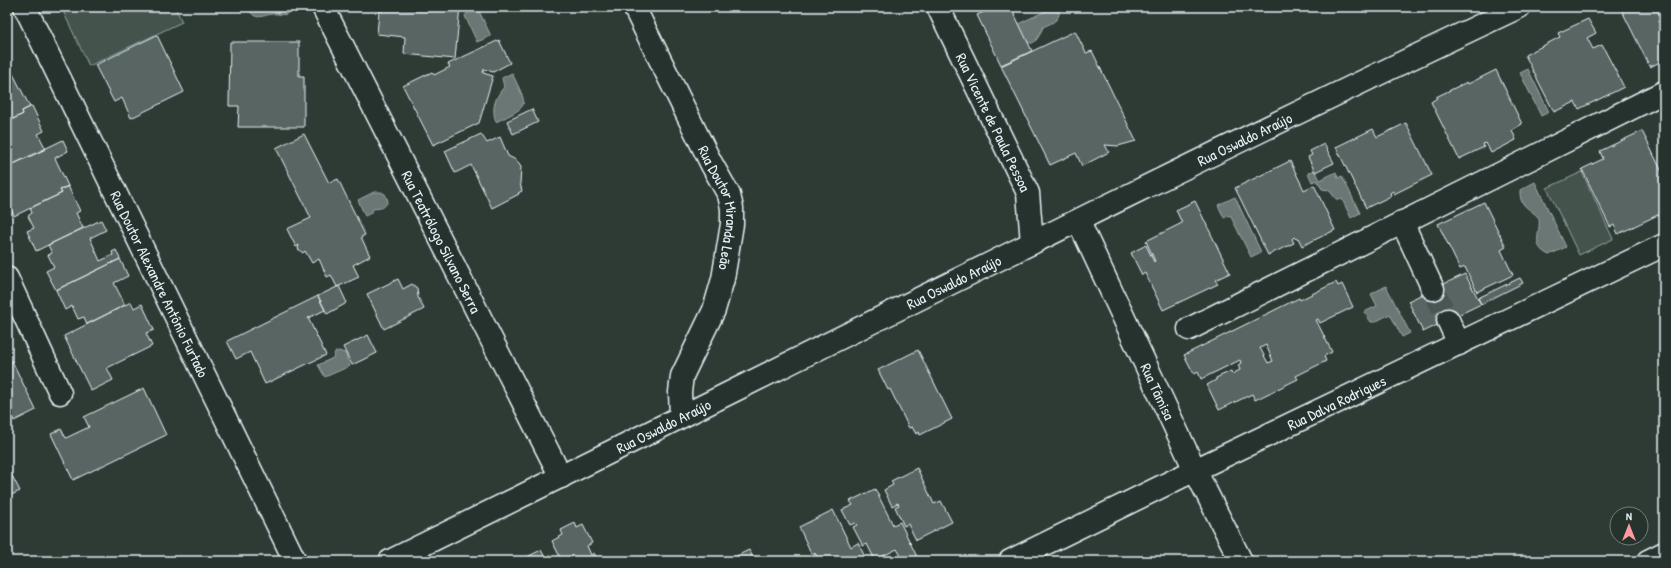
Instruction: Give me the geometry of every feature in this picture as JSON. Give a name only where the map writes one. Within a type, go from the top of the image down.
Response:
[{"type":"street","name":"Rua Doutor Alexandre Antônio Furtado","points":[[25,7],[295,561]]},
{"type":"street","name":"Rua Teatrólogo Silvano Serra","points":[[324,7],[561,477]]},
{"type":"street","name":"Rua Doutor Miranda Leão","points":[[634,7],[711,163],[729,195],[732,208],[732,224],[723,279],[714,310],[682,376],[680,392],[681,416]]},
{"type":"street","name":"Rua Vicente de Paula Pessoa","points":[[938,7],[1028,193],[1032,243]]},
{"type":"street","name":"Rua Oswaldo Araújo","points":[[390,561],[1310,106],[1519,7]]},
{"type":"street","points":[[1189,329],[1664,92]]},
{"type":"street","name":"Rua Tâmisa","points":[[1078,220],[1195,470],[1241,561]]},
{"type":"street","points":[[1402,222],[1433,289]]},
{"type":"street","name":"Rua Dalva Rodrigues","points":[[1010,561],[1195,470],[1664,245]]},
{"type":"street","points":[[7,278],[60,393]]},
{"type":"street","points":[[1448,320],[1459,344]]},
{"type":"street","points":[[1648,561],[1664,553]]},
{"type":"shaded area","points":[[61,7],[175,7],[182,22],[89,66]]},
{"type":"shaded area","points":[[249,7],[290,7],[288,13],[284,15],[273,14],[257,17],[251,13],[248,9]]},
{"type":"shaded area","points":[[1054,7],[1059,7],[1058,18],[1043,27],[1033,43],[1026,41],[1016,25]]},
{"type":"shaded area","points":[[478,9],[491,36],[477,42],[465,16],[469,10]]},
{"type":"shaded area","points":[[1528,69],[1549,112],[1541,116],[1520,73]]},
{"type":"shaded area","points":[[512,73],[521,93],[523,104],[516,112],[496,122],[494,108],[496,99],[504,87],[502,78]]},
{"type":"shaded area","points":[[1315,170],[1320,180],[1336,172],[1338,178],[1342,176],[1360,213],[1351,218],[1342,199],[1336,199],[1329,190],[1322,189],[1317,180],[1312,182],[1308,173]]},
{"type":"shaded area","points":[[1582,172],[1613,239],[1579,255],[1547,188]]},
{"type":"shaded area","points":[[1535,182],[1566,247],[1549,255],[1540,248],[1538,244],[1539,218],[1525,206],[1520,196],[1520,190]]},
{"type":"shaded area","points":[[374,192],[381,192],[385,194],[388,201],[387,204],[384,207],[373,209],[371,213],[365,216],[358,200]]},
{"type":"shaded area","points":[[1235,197],[1261,252],[1251,257],[1230,215],[1224,218],[1218,205]]},
{"type":"shaded area","points":[[1386,286],[1410,333],[1402,337],[1390,314],[1375,322],[1371,322],[1364,312],[1377,306],[1371,294]]},
{"type":"shaded area","points":[[339,351],[345,353],[350,366],[325,377],[318,365],[333,358],[335,352]]},
{"type":"building","points":[[397,7],[460,7],[455,59],[404,54],[405,37],[377,34],[379,12],[388,8],[397,9]]},
{"type":"building","points":[[994,7],[1011,7],[1032,51],[1001,65],[977,15]]},
{"type":"building","points":[[1620,7],[1664,7],[1664,60],[1650,67]]},
{"type":"building","points":[[1588,19],[1596,33],[1587,38],[1593,49],[1602,45],[1624,87],[1579,109],[1575,102],[1554,112],[1525,55],[1560,37],[1558,33]]},
{"type":"building","points":[[1075,31],[1086,53],[1092,51],[1136,141],[1118,146],[1105,145],[1109,152],[1082,166],[1076,153],[1050,165],[1001,66]]},
{"type":"building","points":[[157,35],[184,92],[131,118],[122,98],[114,102],[95,65]]},
{"type":"building","points":[[499,40],[510,63],[493,72],[484,69],[483,73],[493,76],[479,123],[433,145],[403,86],[432,72],[434,75],[450,67],[448,64]]},
{"type":"building","points":[[230,42],[299,42],[299,76],[304,76],[304,127],[238,127],[239,106],[229,106]]},
{"type":"building","points":[[10,68],[30,107],[22,111],[23,114],[7,122],[7,69]]},
{"type":"building","points":[[1496,70],[1522,124],[1512,130],[1516,140],[1491,153],[1486,143],[1483,144],[1484,147],[1459,159],[1431,102],[1437,98],[1436,97],[1467,82],[1468,84]]},
{"type":"building","points":[[32,106],[44,131],[38,134],[46,149],[7,167],[7,122],[23,114],[22,111]]},
{"type":"building","points":[[532,109],[538,122],[513,134],[507,121]]},
{"type":"building","points":[[1406,123],[1432,175],[1394,194],[1393,191],[1390,193],[1391,196],[1366,208],[1336,147],[1373,129],[1377,137]]},
{"type":"building","points":[[1642,131],[1664,176],[1664,212],[1618,234],[1614,225],[1610,227],[1582,169],[1603,159],[1600,151]]},
{"type":"building","points":[[304,134],[329,183],[338,179],[365,235],[361,237],[370,256],[353,265],[359,277],[337,287],[331,275],[327,277],[319,259],[312,263],[305,251],[303,253],[298,249],[299,245],[296,247],[287,229],[311,218],[276,148]]},
{"type":"building","points":[[481,134],[487,143],[500,137],[508,156],[516,160],[521,167],[520,183],[522,191],[492,208],[471,165],[455,173],[445,151]]},
{"type":"building","points":[[63,140],[68,151],[55,158],[68,186],[60,190],[62,193],[14,216],[7,200],[7,167]]},
{"type":"building","points":[[1324,144],[1334,163],[1315,172],[1308,157],[1312,155],[1310,151]]},
{"type":"building","points":[[1290,161],[1304,190],[1314,185],[1335,230],[1302,246],[1298,238],[1296,239],[1294,237],[1292,239],[1294,243],[1268,255],[1235,188]]},
{"type":"building","points":[[68,186],[80,211],[76,213],[83,228],[36,251],[27,231],[34,228],[28,216],[32,213],[30,208],[62,193],[60,190]]},
{"type":"building","points":[[1195,201],[1230,273],[1215,280],[1218,284],[1163,310],[1145,273],[1142,275],[1131,253],[1146,245],[1154,262],[1155,261],[1146,241],[1182,223],[1176,210]]},
{"type":"building","points":[[1484,202],[1506,247],[1501,250],[1513,275],[1477,292],[1465,267],[1460,269],[1438,224]]},
{"type":"building","points":[[101,220],[106,230],[90,238],[100,261],[113,255],[112,252],[116,250],[120,259],[56,290],[46,271],[54,267],[48,255],[52,253],[48,245]]},
{"type":"building","points":[[120,259],[128,276],[114,283],[125,305],[87,324],[84,317],[78,319],[72,306],[65,310],[56,290]]},
{"type":"building","points":[[1465,274],[1481,304],[1423,332],[1408,301]]},
{"type":"building","points":[[1520,278],[1523,283],[1481,304],[1478,298]]},
{"type":"building","points":[[398,279],[403,289],[412,284],[417,288],[418,297],[424,309],[384,329],[367,294]]},
{"type":"building","points":[[1336,282],[1338,286],[1342,284],[1353,307],[1320,323],[1318,319],[1316,320],[1332,352],[1324,356],[1326,361],[1296,376],[1298,379],[1255,400],[1252,394],[1219,410],[1207,385],[1216,380],[1216,378],[1231,371],[1232,374],[1240,370],[1238,365],[1241,363],[1240,360],[1201,379],[1198,372],[1194,374],[1184,355],[1299,298],[1300,300]],"holes":[[[1266,345],[1273,361],[1268,363],[1260,348]]]},
{"type":"building","points":[[339,286],[346,301],[345,304],[327,314],[318,296]]},
{"type":"building","points":[[318,296],[325,310],[308,318],[326,355],[265,384],[250,352],[236,359],[227,341]]},
{"type":"building","points":[[131,302],[134,308],[142,304],[154,330],[146,333],[152,346],[107,368],[113,380],[91,391],[64,336]]},
{"type":"building","points":[[368,335],[377,353],[352,365],[343,347]]},
{"type":"building","points":[[918,350],[952,419],[920,435],[919,432],[916,434],[912,427],[909,428],[890,389],[888,390],[878,370]]},
{"type":"building","points":[[12,361],[36,410],[14,421],[11,415],[7,417],[7,364]]},
{"type":"building","points":[[144,388],[166,435],[73,480],[51,434],[61,429],[66,438],[89,427],[84,417]]},
{"type":"building","points":[[7,466],[20,491],[7,497]]},
{"type":"building","points":[[917,468],[934,504],[941,501],[952,522],[916,540],[908,524],[904,526],[895,507],[899,505],[898,503],[892,506],[884,490],[893,485],[891,481]]},
{"type":"building","points":[[875,489],[893,525],[900,522],[919,561],[904,561],[897,549],[875,560],[867,544],[863,546],[853,527],[857,525],[855,523],[850,525],[842,510],[853,505],[850,501]]},
{"type":"building","points":[[833,510],[851,547],[858,543],[867,561],[819,561],[815,553],[812,555],[799,527]]},
{"type":"building","points":[[575,523],[577,528],[583,525],[592,543],[587,546],[591,555],[594,553],[598,561],[562,561],[552,541],[563,535],[561,530]]},
{"type":"building","points":[[541,550],[547,561],[519,561]]},
{"type":"building","points":[[749,550],[755,561],[726,561]]},
{"type":"tunnel","points":[[1433,289],[1448,320]]}]
